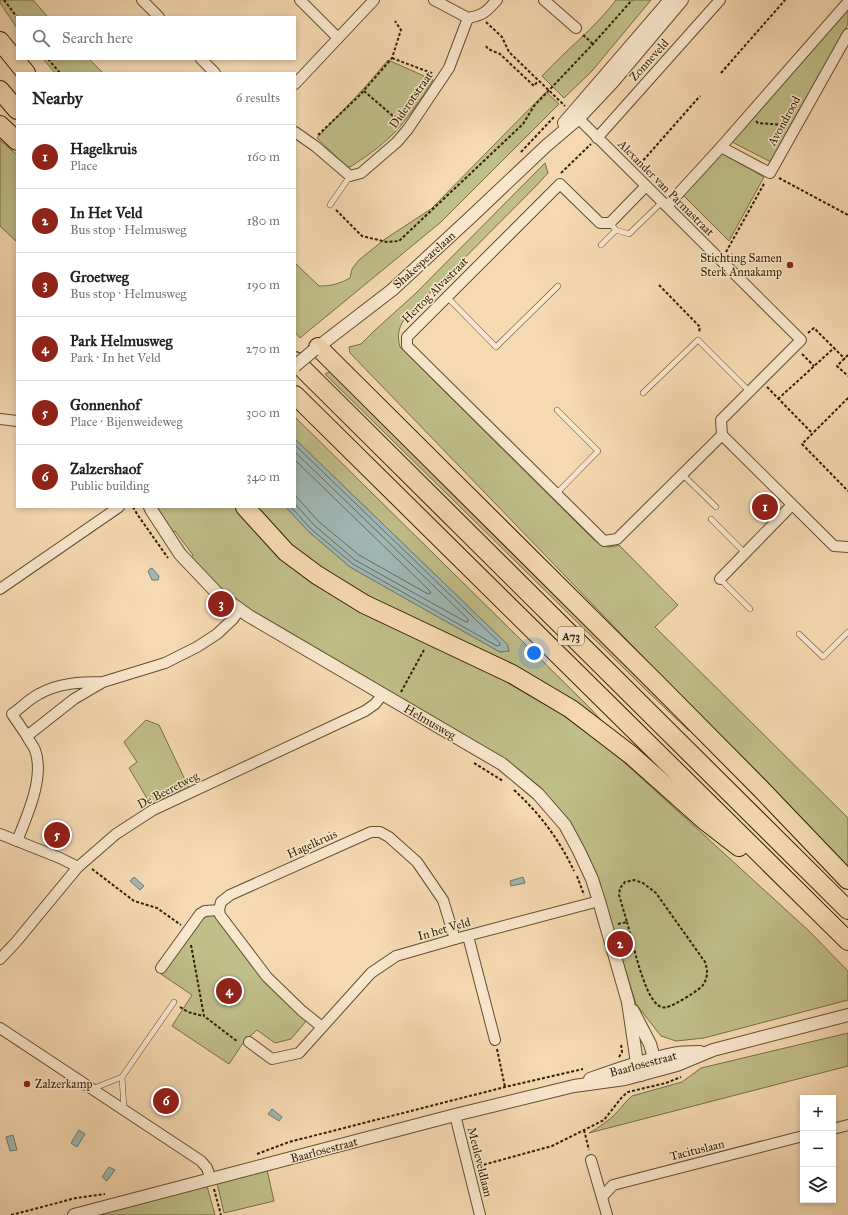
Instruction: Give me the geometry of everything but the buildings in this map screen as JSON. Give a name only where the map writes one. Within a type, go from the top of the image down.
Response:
[{"type":"highway","points":[[0,41],[25,72]]},
{"type":"highway","points":[[0,90],[16,109]]},
{"type":"highway","points":[[0,125],[16,140]]},
{"type":"highway","name":"A73","points":[[316,349],[679,706],[761,788],[848,880]]},
{"type":"highway","name":"A73","points":[[296,362],[848,910]]},
{"type":"highway","name":"A73","points":[[296,396],[848,941]]},
{"type":"highway","name":"A73","points":[[246,508],[286,552],[317,575],[364,604],[512,674],[571,709],[631,755],[704,820],[806,899]]},
{"type":"street","points":[[142,0],[158,16]]},
{"type":"street","points":[[300,0],[338,38]]},
{"type":"street","points":[[296,83],[374,0]]},
{"type":"street","points":[[434,0],[468,18],[480,16],[497,0]]},
{"type":"street","points":[[544,0],[576,28]]},
{"type":"street","name":"Shakespearelaan","points":[[576,115],[604,77],[670,0]]},
{"type":"street","name":"Shakespearelaan","points":[[296,365],[392,290],[546,146],[576,115],[612,83],[682,0]]},
{"type":"street","name":"Zonneveld","points":[[597,138],[720,0]]},
{"type":"street","name":"Avondrood","points":[[665,204],[750,115],[848,2]]},
{"type":"street","name":"Diderotstraat","points":[[350,176],[361,173],[397,142],[408,129],[449,68],[468,18]]},
{"type":"street","name":"Avondrood","points":[[770,173],[848,34]]},
{"type":"street","points":[[202,60],[214,72]]},
{"type":"street","name":"Alexander van Parmastraat","points":[[576,115],[597,138],[722,261],[798,344]]},
{"type":"street","points":[[296,133],[350,176]]},
{"type":"street","points":[[721,147],[770,173]]},
{"type":"street","points":[[560,184],[600,223],[613,226],[646,186]]},
{"type":"street","name":"Hertog Alvastraat","points":[[560,184],[407,337],[407,346],[604,541],[617,540],[682,474]]},
{"type":"street","points":[[798,344],[721,420],[722,434],[834,546],[848,547]]},
{"type":"street","points":[[0,419],[16,421]]},
{"type":"street","points":[[682,474],[722,434]]},
{"type":"street","points":[[720,579],[792,505]]},
{"type":"street","points":[[0,589],[118,508]]},
{"type":"street","name":"Helmusweg","points":[[150,508],[180,554],[218,594],[249,616],[502,764],[538,794],[565,825],[592,879],[607,926],[628,1002],[637,1063],[641,1075]]},
{"type":"street","points":[[27,736],[74,699],[103,682],[165,662],[197,647],[218,634],[233,619],[240,609]]},
{"type":"street","points":[[17,841],[29,811],[37,783],[37,763],[35,750],[12,714],[39,694],[59,686],[84,682],[103,682]]},
{"type":"street","name":"De Beeretweg","points":[[0,959],[81,865],[116,834],[152,810],[365,711],[375,704],[383,694]]},
{"type":"street","name":"Hagelkruis","points":[[219,910],[221,902],[230,895],[371,832],[380,832],[389,837],[417,862],[443,900],[455,939]]},
{"type":"street","points":[[0,834],[81,865]]},
{"type":"street","name":"In het Veld","points":[[249,1042],[272,1059],[299,1053],[371,973],[396,956],[599,901]]},
{"type":"street","points":[[161,968],[200,914],[205,911],[219,910],[220,915],[267,977],[302,1011],[322,1027]]},
{"type":"street","points":[[468,936],[495,1040]]},
{"type":"street","name":"Helmusweg","points":[[628,1002],[650,1044],[658,1070]]},
{"type":"street","name":"Baarlosestraat","points":[[74,1215],[574,1086],[625,1079],[641,1075],[677,1065],[713,1050],[848,1015]]},
{"type":"street","points":[[0,1028],[201,1161],[207,1168],[211,1180]]},
{"type":"street","name":"Baarlosestraat","points":[[574,1086],[621,1067],[654,1058],[673,1054],[713,1050]]},
{"type":"street","name":"Meuleveldlaan","points":[[455,1116],[480,1215]]},
{"type":"street","points":[[836,1128],[848,1125]]},
{"type":"street","name":"Tacituslaan","points":[[602,1197],[613,1185],[800,1137]]},
{"type":"street","points":[[591,1160],[607,1215]]},
{"type":"lane","name":"Diderotstraat","points":[[330,205],[350,176]]},
{"type":"lane","points":[[601,245],[613,226],[629,234],[665,204]]},
{"type":"lane","points":[[447,297],[496,347],[558,286]]},
{"type":"lane","points":[[643,393],[698,340],[749,391]]},
{"type":"lane","points":[[556,494],[598,451],[557,410]]},
{"type":"lane","points":[[682,474],[716,507]]},
{"type":"lane","points":[[711,519],[745,554]]},
{"type":"lane","points":[[720,579],[750,609]]},
{"type":"lane","points":[[799,634],[823,657],[848,632]]},
{"type":"lane","points":[[92,1089],[122,1077],[174,1002]]},
{"type":"lane","points":[[122,1077],[124,1109]]},
{"type":"path","points":[[4,0],[16,16]]},
{"type":"path","points":[[330,205],[362,236],[387,242],[399,241],[523,124],[534,106],[593,44],[632,0]]},
{"type":"path","points":[[721,73],[785,0]]},
{"type":"path","points":[[480,16],[502,36],[509,52],[548,91],[576,115]]},
{"type":"path","points":[[310,143],[364,91],[392,58],[401,30],[395,21]]},
{"type":"path","points":[[576,28],[593,44]]},
{"type":"path","points":[[486,46],[488,49],[500,54],[534,86],[538,81]]},
{"type":"path","points":[[392,58],[443,77]]},
{"type":"path","points":[[49,60],[59,72]]},
{"type":"path","points":[[364,91],[408,129]]},
{"type":"path","points":[[633,173],[700,96]]},
{"type":"path","points":[[750,115],[758,123],[789,125],[795,129]]},
{"type":"path","points":[[518,156],[554,116]]},
{"type":"path","points":[[560,184],[558,176],[597,138]]},
{"type":"path","points":[[722,261],[770,173],[848,215]]},
{"type":"path","points":[[659,285],[700,327],[698,340]]},
{"type":"path","points":[[814,366],[798,344],[814,328],[845,359]]},
{"type":"path","points":[[778,399],[834,348]]},
{"type":"path","points":[[848,355],[837,366],[848,376]]},
{"type":"path","points":[[760,381],[812,433]]},
{"type":"path","points":[[848,398],[802,444],[848,491]]},
{"type":"path","points":[[801,427],[804,424]]},
{"type":"path","points":[[134,508],[171,563]]},
{"type":"path","points":[[396,702],[428,644]]},
{"type":"path","points":[[469,760],[504,782]]},
{"type":"path","points":[[509,787],[526,801],[548,826],[566,853],[577,876],[587,904]]},
{"type":"path","points":[[81,865],[134,901],[157,908],[189,930],[204,1016]]},
{"type":"path","points":[[634,880],[643,883],[656,893],[704,962],[708,969],[702,986],[674,1005],[665,1008],[657,1005],[649,995],[627,922],[619,895],[620,888],[625,882],[634,880]]},
{"type":"path","points":[[607,926],[627,922]]},
{"type":"path","points":[[174,1002],[188,1012],[204,1016],[242,1045],[249,1042]]},
{"type":"path","points":[[619,1058],[622,1052],[621,1038]]},
{"type":"path","points":[[495,1040],[505,1087]]},
{"type":"path","points":[[622,1052],[635,1049]]},
{"type":"path","points":[[252,1156],[288,1142],[505,1087],[587,1068]]},
{"type":"path","points":[[468,1169],[552,1146],[604,1120],[622,1097],[628,1092],[666,1083],[685,1074]]},
{"type":"path","points":[[584,1130],[591,1160]]},
{"type":"path","points":[[211,1180],[221,1215]]},
{"type":"path","points":[[11,1215],[76,1198],[112,1192]]},
{"type":"shaded area","points":[[0,0],[33,0],[47,16],[16,16],[16,27],[0,3]]},
{"type":"shaded area","points":[[616,0],[651,0],[592,71],[564,98],[542,76],[599,20]]},
{"type":"shaded area","points":[[848,8],[848,24],[771,162],[730,141]]},
{"type":"shaded area","points":[[44,60],[90,60],[102,72],[54,72]]},
{"type":"shaded area","points":[[388,60],[433,80],[414,109],[392,135],[361,160],[350,167],[346,166],[317,138],[366,86]]},
{"type":"shaded area","points":[[546,92],[559,104],[441,222],[300,338],[296,333],[296,264],[319,286],[327,286],[342,282],[350,278],[352,269],[359,260],[385,239],[431,209]]},
{"type":"shaded area","points":[[0,140],[16,154],[16,241],[0,226]]},
{"type":"shaded area","points":[[719,152],[764,177],[729,241],[682,194]]},
{"type":"shaded area","points":[[545,163],[548,173],[405,318],[399,332],[400,347],[593,539],[604,546],[611,547],[619,545],[678,605],[655,627],[848,818],[848,869],[350,353],[349,347],[361,344],[415,294]]},
{"type":"shaded area","points":[[333,370],[694,732],[688,730],[644,688],[325,374]]},
{"type":"shaded area","points":[[296,418],[591,709],[618,739],[367,598],[290,547],[255,508],[287,508],[308,531],[350,567],[500,652],[509,651],[507,644],[297,441]]},
{"type":"shaded area","points":[[158,508],[236,508],[279,558],[310,582],[360,611],[503,680],[560,713],[613,752],[809,931],[848,971],[848,1000],[704,1038],[676,1041],[661,1036],[636,1004],[604,900],[541,791],[251,610],[221,589],[190,558],[193,555],[175,531],[172,533]]},
{"type":"shaded area","points":[[146,720],[159,725],[189,788],[151,805],[129,768],[137,762],[124,742]]},
{"type":"shaded area","points":[[215,915],[307,1020],[291,1039],[275,1043],[257,1030],[243,1043],[229,1064],[172,1026],[192,995],[161,974],[204,916]]},
{"type":"shaded area","points":[[848,1033],[848,1066],[589,1133],[611,1118],[632,1096],[682,1082],[701,1068]]},
{"type":"shaded area","points":[[267,1170],[274,1201],[224,1213],[217,1183]]},
{"type":"shaded area","points":[[207,1186],[215,1215],[94,1215]]},
{"type":"water","points":[[296,440],[507,644],[509,651],[500,652],[350,567],[308,531],[287,508],[296,508]]},
{"type":"water","points":[[151,568],[159,576],[158,580],[152,580],[148,571]]},
{"type":"water","points":[[134,877],[144,886],[140,890],[130,881]]},
{"type":"water","points":[[523,877],[525,883],[511,886],[510,881]]},
{"type":"water","points":[[272,1109],[282,1117],[279,1121],[268,1114]]},
{"type":"water","points":[[79,1130],[85,1134],[77,1147],[71,1143]]},
{"type":"water","points":[[13,1135],[17,1150],[10,1151],[6,1137]]},
{"type":"water","points":[[109,1167],[115,1170],[107,1181],[102,1177]]},
{"type":"place","name":"Stichting Samen Sterk Annakamp","points":[[790,265]]},
{"type":"place","name":"Hagelkruis","points":[[765,507]]},
{"type":"place","name":"Groetweg","points":[[221,604]]},
{"type":"place","name":"Gonnenhof","points":[[57,835]]},
{"type":"place","name":"In Het Veld","points":[[620,944]]},
{"type":"place","name":"Park Helmusweg","points":[[229,991]]},
{"type":"place","name":"Zalzerkamp","points":[[27,1084]]},
{"type":"place","name":"Zalzershaof","points":[[166,1101]]}]
